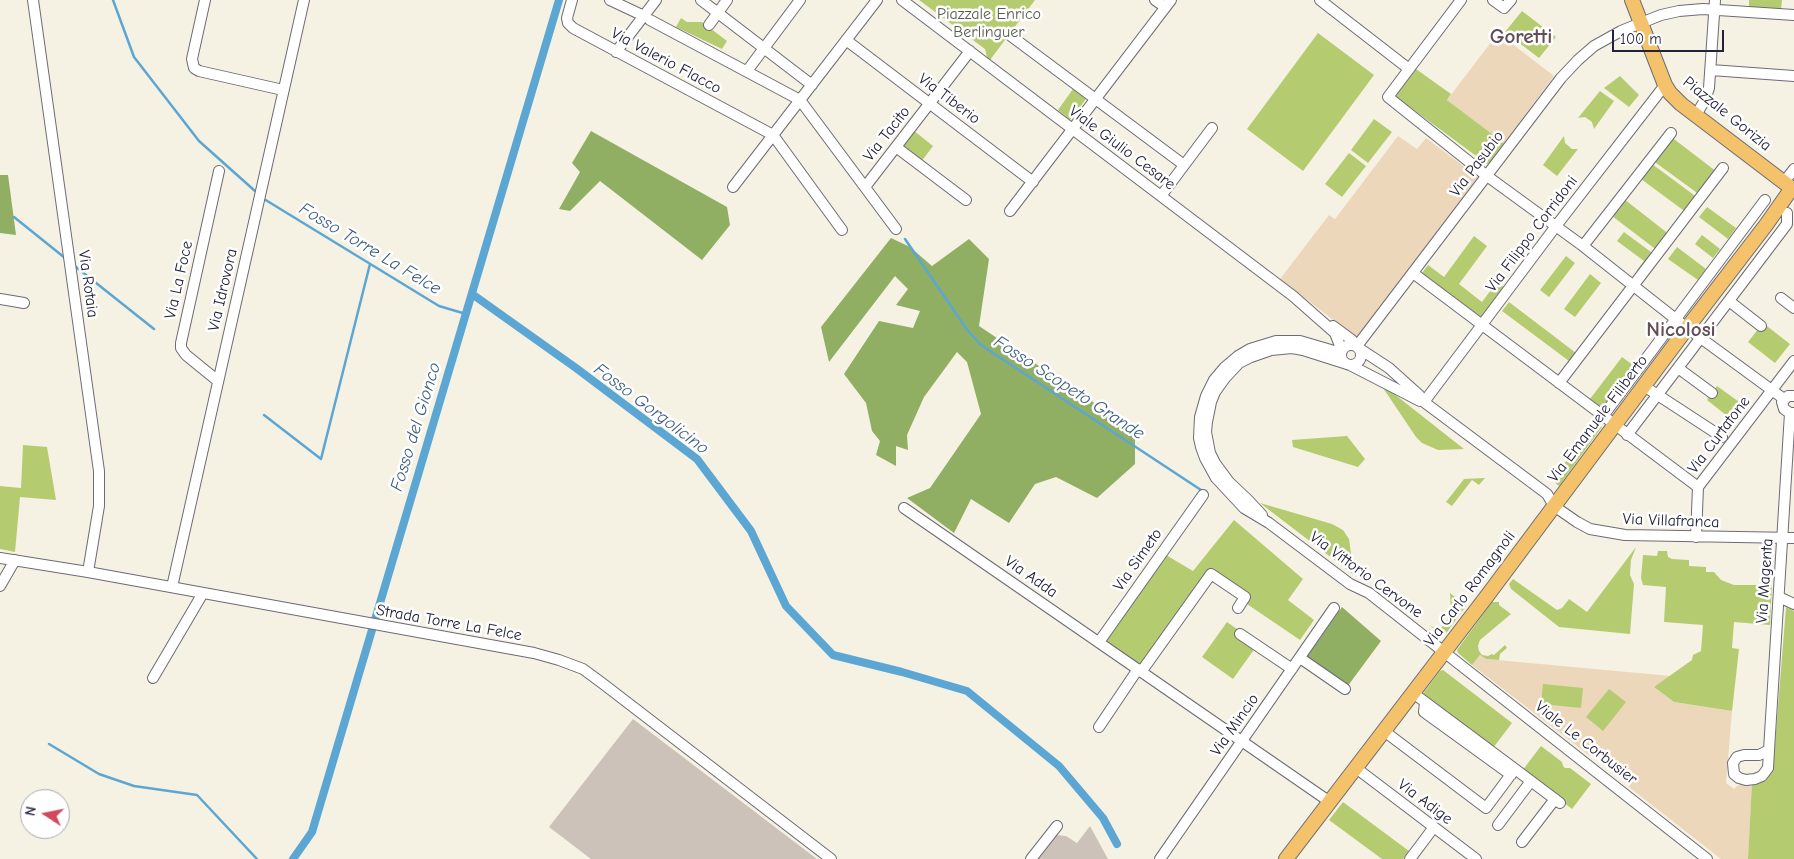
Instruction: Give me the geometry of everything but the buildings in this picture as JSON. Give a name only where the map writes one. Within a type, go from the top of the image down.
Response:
[{"type":"main road","name":"Piazzale Gorizia","points":[[1632,0],[1666,85],[1675,99],[1791,186]]},
{"type":"main road","name":"Via Emanuele Filiberto","points":[[1554,506],[1766,225],[1791,186]]},
{"type":"main road","name":"Via Carlo Romagnoli","points":[[1286,859],[1554,506]]},
{"type":"street","name":"Via Rotaia","points":[[33,0],[99,471],[99,506],[88,572]]},
{"type":"street","points":[[205,0],[191,62],[194,68],[198,71],[283,90]]},
{"type":"street","name":"Via Idrovora","points":[[172,587],[304,0]]},
{"type":"street","name":"Via Valerio Flacco","points":[[572,0],[567,18],[569,25],[773,135]]},
{"type":"street","points":[[610,0],[800,100],[896,228]]},
{"type":"street","points":[[616,52],[647,18],[656,0]]},
{"type":"street","points":[[701,0],[812,85]]},
{"type":"street","points":[[709,25],[728,0]]},
{"type":"street","points":[[747,71],[800,0]]},
{"type":"street","points":[[732,187],[877,0]]},
{"type":"street","name":"Viale Giulio Cesare","points":[[902,0],[1294,296],[1335,333],[1341,352]]},
{"type":"street","points":[[1010,211],[1168,4],[1155,0]]},
{"type":"street","points":[[1320,0],[1409,69]]},
{"type":"street","points":[[1461,0],[1388,97],[1487,176],[1583,246],[1687,328],[1772,390],[1789,397]]},
{"type":"street","points":[[1493,0],[1504,8],[1511,0]]},
{"type":"street","points":[[1696,115],[1707,94],[1711,70],[1715,5]]},
{"type":"street","name":"Via Pasubio","points":[[1357,346],[1569,68],[1601,42],[1621,31],[1673,12],[1715,5],[1794,15]]},
{"type":"street","points":[[1011,36],[1184,165]]},
{"type":"street","name":"Via Tiberio","points":[[846,40],[1033,182]]},
{"type":"street","name":"Via Tacito","points":[[865,187],[970,52]]},
{"type":"street","points":[[1711,70],[1794,76]]},
{"type":"street","name":"Via Filippo Corridoni","points":[[1424,402],[1556,226],[1666,85]]},
{"type":"street","points":[[1161,196],[1212,128]]},
{"type":"street","points":[[1583,246],[1671,132]]},
{"type":"street","points":[[773,135],[842,230]]},
{"type":"street","points":[[896,147],[966,200]]},
{"type":"street","points":[[1560,383],[1723,168]]},
{"type":"street","points":[[1791,186],[1794,169]]},
{"type":"street","name":"Via La Foce","points":[[218,381],[184,353],[181,343],[219,171]]},
{"type":"street","name":"Via Emanuele Filiberto","points":[[1603,416],[1765,200]]},
{"type":"street","points":[[1766,225],[1791,212]]},
{"type":"street","name":"Via Emanuele Filiberto","points":[[1627,435],[1787,224],[1791,212]]},
{"type":"street","points":[[1413,273],[1560,383],[1614,426],[1698,487]]},
{"type":"street","points":[[1781,298],[1794,308]]},
{"type":"street","points":[[0,299],[24,303]]},
{"type":"street","points":[[1729,301],[1761,326]]},
{"type":"street","name":"Viale Giulio Cesare","points":[[1323,322],[1332,325],[1357,346],[1389,368],[1419,395],[1424,402]]},
{"type":"street","name":"Via Vittorio Cervone","points":[[1341,352],[1300,341],[1276,342],[1258,346],[1238,356],[1225,366],[1214,380],[1206,396],[1200,417],[1200,438],[1204,458],[1216,478],[1244,508],[1269,523],[1350,584],[1369,593],[1445,652]]},
{"type":"street","points":[[1348,345],[1357,346],[1362,355],[1360,361],[1349,365],[1342,360],[1341,352],[1348,345]]},
{"type":"street","name":"Via Vittorio Cervone","points":[[1269,523],[1229,482],[1210,453],[1206,432],[1211,402],[1216,392],[1224,378],[1239,363],[1271,350],[1292,348],[1304,350],[1349,365]]},
{"type":"street","name":"Via Curtatone","points":[[1696,537],[1698,487],[1794,361]]},
{"type":"street","name":"Viale Giulio Cesare","points":[[1349,365],[1424,402],[1547,494],[1554,506]]},
{"type":"street","points":[[1678,368],[1712,393]]},
{"type":"street","points":[[1644,386],[1722,437]]},
{"type":"street","points":[[1789,397],[1782,402],[1784,409],[1792,413]]},
{"type":"street","name":"Via Magenta","points":[[1770,750],[1792,413]]},
{"type":"street","name":"Via Simeto","points":[[1098,642],[1203,496]]},
{"type":"street","name":"Via Villafranca","points":[[1554,506],[1577,522],[1602,532],[1625,535],[1794,538]]},
{"type":"street","name":"Via Adda","points":[[904,508],[1330,802]]},
{"type":"street","name":"Strada Torre La Felce","points":[[0,558],[88,572],[534,653],[559,660],[583,670],[831,859]]},
{"type":"street","points":[[0,586],[15,560]]},
{"type":"street","points":[[1099,727],[1211,574],[1245,598],[1238,608]]},
{"type":"street","points":[[153,678],[203,593]]},
{"type":"street","points":[[1779,597],[1794,604]]},
{"type":"street","name":"Via Mincio","points":[[1160,859],[1334,608]]},
{"type":"street","points":[[1240,634],[1292,669]]},
{"type":"street","name":"Viale Le Corbusier","points":[[1445,652],[1707,859]]},
{"type":"street","points":[[1300,658],[1345,689]]},
{"type":"street","points":[[1413,693],[1425,702],[1424,712],[1513,772],[1531,781],[1558,801],[1522,842]]},
{"type":"street","points":[[1384,731],[1486,808],[1513,772]]},
{"type":"street","name":"Via Adige","points":[[1356,768],[1476,859]]},
{"type":"street","points":[[1498,825],[1531,781]]},
{"type":"street","points":[[1031,859],[1056,826]]},
{"type":"street","points":[[1410,859],[1434,827]]},
{"type":"shaded area","points":[[1498,33],[1554,76],[1504,143],[1447,100]]},
{"type":"shaded area","points":[[1398,136],[1417,149],[1426,138],[1478,177],[1357,338],[1280,279],[1329,215],[1335,219]]},
{"type":"shaded area","points":[[1480,655],[1486,659],[1671,676],[1654,687],[1674,702],[1732,711],[1726,783],[1734,789],[1741,783],[1752,782],[1748,859],[1721,859],[1629,787],[1633,781],[1614,766],[1594,751],[1590,756],[1472,665]]},
{"type":"shaded area","points":[[633,719],[817,859],[591,859],[549,827]]},
{"type":"shaded area","points":[[1090,826],[1108,859],[1026,859],[1046,834],[1066,836],[1077,843]]},
{"type":"green space","name":"Piazzale Enrico Berlinguer","points":[[919,0],[1035,0],[990,60],[985,49]]},
{"type":"green space","points":[[1749,0],[1782,0],[1781,11],[1749,8]]},
{"type":"green space","points":[[1522,11],[1556,37],[1539,58],[1505,32]]},
{"type":"green space","points":[[681,18],[687,22],[702,22],[727,41],[722,49],[676,27]]},
{"type":"green space","points":[[1318,33],[1374,75],[1303,171],[1247,129]]},
{"type":"green space","points":[[1416,69],[1451,94],[1447,100],[1504,143],[1489,163],[1487,164],[1395,96]]},
{"type":"green space","points":[[1620,76],[1639,95],[1629,107],[1604,88]]},
{"type":"green space","points":[[1073,89],[1086,99],[1070,120],[1058,110]]},
{"type":"green space","points":[[1600,91],[1614,101],[1594,129],[1592,122],[1585,117],[1578,118]]},
{"type":"green space","points":[[1374,119],[1392,132],[1368,163],[1351,150]]},
{"type":"green space","points":[[913,130],[933,146],[921,162],[900,146]]},
{"type":"green space","points":[[591,131],[727,207],[730,225],[702,260],[600,181],[570,211],[559,209],[580,172],[572,163]]},
{"type":"green space","points":[[1564,136],[1565,143],[1572,149],[1578,149],[1557,176],[1543,165]]},
{"type":"green space","points":[[1670,136],[1717,172],[1700,195],[1652,160]]},
{"type":"green space","points":[[1349,153],[1366,166],[1342,197],[1325,184]]},
{"type":"green space","points":[[1652,164],[1698,198],[1687,213],[1641,179]]},
{"type":"green space","points":[[0,175],[8,175],[16,235],[0,233]]},
{"type":"green space","points":[[1624,199],[1670,235],[1658,251],[1612,216]]},
{"type":"green space","points":[[1707,207],[1736,228],[1728,239],[1699,217]]},
{"type":"green space","points":[[1624,232],[1655,255],[1641,273],[1637,270],[1644,261],[1617,241]]},
{"type":"green space","points":[[1702,235],[1720,249],[1713,258],[1695,244]]},
{"type":"green space","points":[[1474,236],[1487,246],[1459,284],[1482,302],[1497,282],[1504,287],[1481,317],[1422,273],[1428,265],[1444,277]]},
{"type":"green space","points":[[891,238],[910,247],[932,266],[969,239],[989,259],[979,326],[1135,430],[1135,464],[1097,498],[1056,477],[1035,484],[1009,523],[971,499],[954,533],[907,498],[930,488],[981,414],[967,362],[957,352],[924,397],[907,435],[908,450],[896,446],[896,466],[876,455],[880,441],[872,431],[866,403],[844,374],[879,321],[913,328],[920,311],[896,305],[908,289],[895,276],[829,362],[821,327]]},
{"type":"green space","points":[[1677,247],[1706,269],[1698,280],[1668,259]]},
{"type":"green space","points":[[1566,256],[1575,263],[1549,297],[1540,290]]},
{"type":"green space","points":[[1590,274],[1601,283],[1575,317],[1564,309]]},
{"type":"green space","points":[[1509,302],[1576,353],[1569,361],[1502,311]]},
{"type":"green space","points":[[1763,323],[1790,344],[1775,363],[1748,342]]},
{"type":"green space","points":[[1622,357],[1637,368],[1605,410],[1590,399]]},
{"type":"green space","points":[[1379,382],[1464,449],[1438,450],[1422,443]]},
{"type":"green space","points":[[1717,386],[1742,404],[1731,419],[1707,400]]},
{"type":"green space","points":[[1596,422],[1602,427],[1559,486],[1552,480]]},
{"type":"green space","points":[[1347,436],[1365,459],[1358,467],[1293,447],[1292,440]]},
{"type":"green space","points":[[23,445],[47,447],[56,500],[20,497],[15,552],[0,549],[0,486],[21,488]]},
{"type":"green space","points":[[1485,478],[1479,485],[1472,480],[1452,506],[1446,502],[1464,479]]},
{"type":"green space","points":[[1260,503],[1332,524],[1343,530],[1349,539],[1354,575]]},
{"type":"green space","points":[[1234,520],[1303,579],[1288,600],[1314,620],[1300,640],[1244,602],[1210,570],[1141,669],[1103,643],[1166,555],[1193,571]]},
{"type":"green space","points":[[1636,547],[1631,560],[1630,575],[1634,584],[1630,634],[1559,627],[1511,589],[1509,584],[1513,579],[1557,610],[1562,608],[1569,599],[1587,612]]},
{"type":"green space","points":[[1658,551],[1667,551],[1668,557],[1672,559],[1689,560],[1689,566],[1706,567],[1706,572],[1714,572],[1721,580],[1734,585],[1772,585],[1770,625],[1734,622],[1732,648],[1739,649],[1732,711],[1674,702],[1654,687],[1692,660],[1693,655],[1701,651],[1703,625],[1664,622],[1666,587],[1643,585],[1641,578],[1643,555],[1657,556]]},
{"type":"green space","points":[[1450,593],[1466,606],[1447,632],[1441,634],[1429,625],[1441,628],[1451,615]]},
{"type":"green space","points":[[1492,602],[1499,602],[1499,605],[1511,614],[1480,640],[1479,651],[1482,655],[1488,656],[1494,655],[1505,645],[1507,648],[1500,654],[1499,660],[1486,659],[1480,655],[1472,665],[1457,650]]},
{"type":"green space","points":[[1342,607],[1381,641],[1347,687],[1306,658]]},
{"type":"green space","points":[[1786,607],[1794,611],[1794,859],[1748,859],[1752,782],[1766,779],[1773,769]]},
{"type":"green space","points":[[1227,622],[1258,644],[1233,679],[1202,657]]},
{"type":"green space","points":[[1443,670],[1512,723],[1493,748],[1422,695],[1440,671]]},
{"type":"green space","points":[[1543,684],[1583,688],[1581,708],[1541,704]]},
{"type":"green space","points":[[1609,689],[1626,702],[1603,731],[1586,717]]},
{"type":"green space","points":[[1541,746],[1562,762],[1565,768],[1570,768],[1591,784],[1572,809],[1522,771]]},
{"type":"green space","points":[[1343,802],[1409,851],[1403,859],[1382,859],[1329,820]]},
{"type":"waterway","name":"Fosso Torre La Felce","points":[[113,0],[134,57],[199,141],[255,191]]},
{"type":"waterway","name":"Fosso del Gionco","points":[[293,859],[312,832],[559,0]]},
{"type":"waterway","name":"Fosso Torre La Felce","points":[[264,199],[439,306],[466,314]]},
{"type":"waterway","points":[[14,217],[65,258]]},
{"type":"waterway","name":"Fosso Scopeto Grande","points":[[905,239],[968,331],[981,345],[1201,490]]},
{"type":"waterway","points":[[264,415],[321,459],[370,264]]},
{"type":"waterway","points":[[76,267],[154,329]]},
{"type":"waterway","name":"Fosso Gorgolicino","points":[[472,294],[576,368],[697,459],[751,531],[786,606],[833,655],[967,691],[1059,766],[1103,818],[1117,844]]},
{"type":"waterway","points":[[49,744],[99,774],[134,786],[197,795],[257,859]]},
{"type":"district","name":"Goretti","points":[[1521,37]]},
{"type":"district","name":"Nicolosi","points":[[1681,330]]}]
